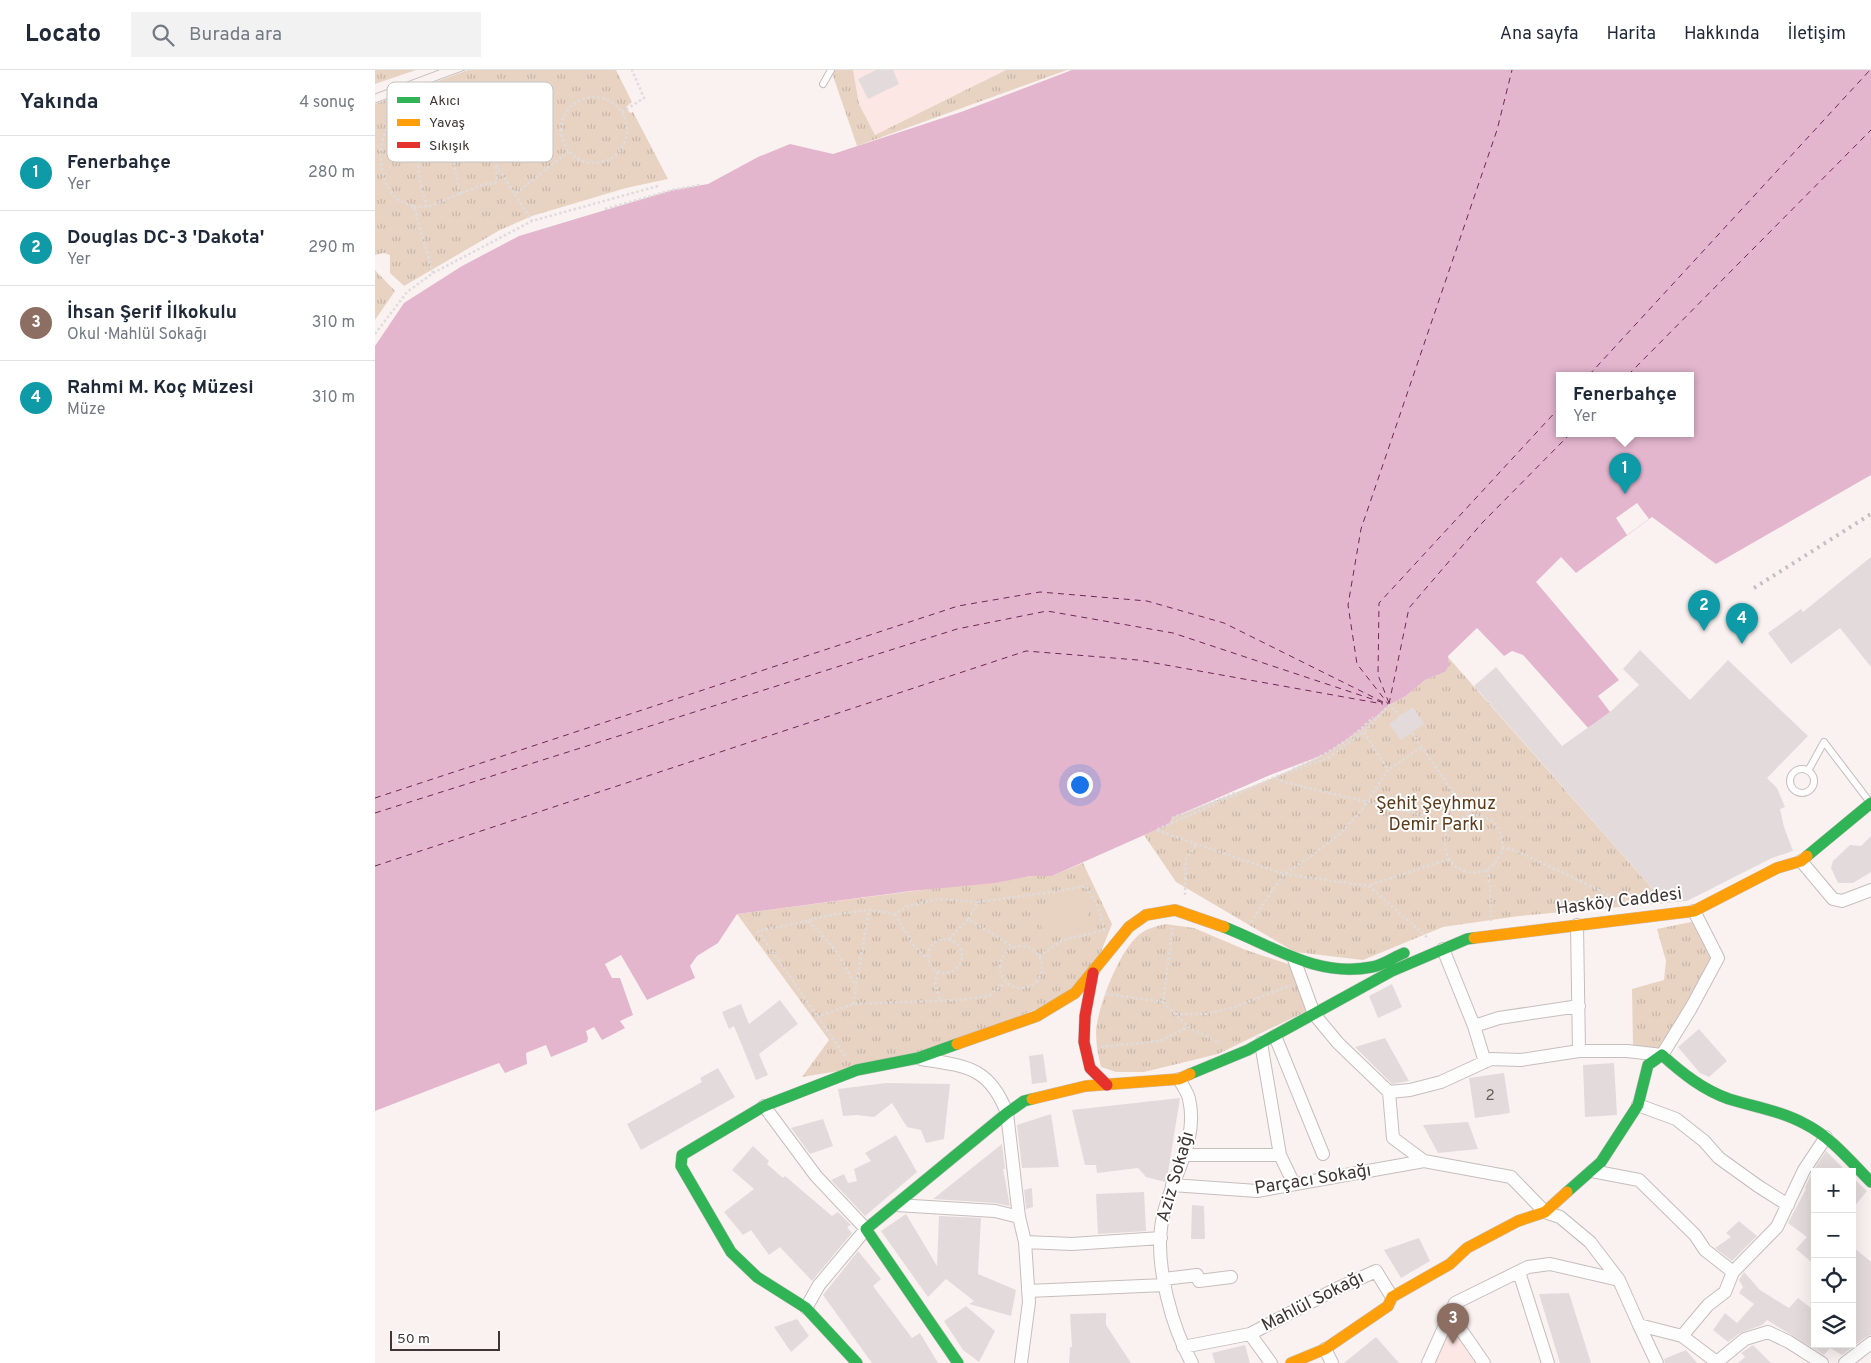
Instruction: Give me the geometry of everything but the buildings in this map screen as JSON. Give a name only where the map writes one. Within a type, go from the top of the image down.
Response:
[{"type":"main road","name":"Hasköy Caddesi","points":[[1549,929],[1693,911],[1777,868],[1801,861],[1871,803]]},
{"type":"main road","points":[[857,1363],[807,1308],[757,1277],[731,1252],[681,1166],[682,1155],[764,1106],[857,1070],[918,1058],[1037,1016],[1075,993],[1129,928],[1146,915],[1175,910],[1207,920],[1242,934],[1294,959],[1317,966],[1333,968],[1373,966],[1411,949]]},
{"type":"main road","points":[[1432,942],[1483,928],[1549,929]]},
{"type":"main road","points":[[958,1363],[866,1229],[1007,1113],[1024,1101],[1086,1086],[1179,1079],[1240,1054],[1393,971],[1467,939],[1549,929]]},
{"type":"main road","points":[[1093,972],[1085,1016],[1086,1048],[1090,1068],[1107,1084]]},
{"type":"main road","points":[[1291,1363],[1325,1349],[1388,1306],[1392,1297],[1450,1264],[1467,1248],[1518,1221],[1545,1212],[1601,1162],[1638,1105],[1648,1065],[1662,1055],[1688,1078],[1727,1098],[1773,1110],[1806,1124],[1826,1137],[1871,1182]]},
{"type":"street","points":[[1801,861],[1833,899],[1842,901],[1871,890]]},
{"type":"street","points":[[1389,1092],[1410,1090],[1441,1082],[1491,1059],[1521,1060],[1579,1051],[1627,1051],[1662,1055],[1691,1008],[1718,958],[1693,911]]},
{"type":"street","points":[[1577,925],[1579,1051]]},
{"type":"street","points":[[1443,949],[1474,1026],[1485,1062]]},
{"type":"street","points":[[1294,959],[1315,1014],[1338,1043],[1389,1092],[1393,1138],[1424,1161],[1511,1177],[1545,1212],[1560,1217],[1590,1242],[1619,1280],[1657,1363]]},
{"type":"street","points":[[1474,1026],[1499,1018],[1579,1006]]},
{"type":"street","points":[[1275,1036],[1323,1154]]},
{"type":"street","points":[[1261,1043],[1280,1155],[1294,1184]]},
{"type":"street","points":[[918,1058],[963,1066],[986,1077],[1001,1098],[1007,1113],[1019,1217],[1025,1242],[1029,1291],[1021,1363]]},
{"type":"street","name":"Aziz Sokağı","points":[[1179,1079],[1189,1099],[1191,1132],[1167,1198],[1161,1228],[1161,1267],[1183,1347],[1189,1362]]},
{"type":"street","points":[[1638,1105],[1675,1119],[1704,1141],[1719,1158],[1788,1205]]},
{"type":"street","points":[[764,1106],[817,1176],[866,1229],[819,1285],[807,1308]]},
{"type":"street","points":[[1682,1336],[1708,1305],[1725,1292],[1733,1272],[1777,1227],[1805,1170],[1826,1137]]},
{"type":"street","points":[[1184,1155],[1280,1155]]},
{"type":"street","name":"Parçacı Sokağı","points":[[1172,1185],[1257,1191],[1424,1161]]},
{"type":"street","points":[[1592,1171],[1639,1180],[1695,1236],[1705,1250],[1733,1272]]},
{"type":"street","points":[[896,1206],[995,1211],[1019,1217]]},
{"type":"street","points":[[1025,1242],[1072,1244],[1161,1238]]},
{"type":"street","points":[[1428,1363],[1455,1303],[1528,1267],[1550,1264],[1619,1280]]},
{"type":"street","name":"Mahlül Sokağı","points":[[1250,1334],[1334,1290],[1376,1271],[1392,1297]]},
{"type":"street","points":[[1519,1272],[1548,1363]]},
{"type":"street","points":[[1029,1291],[1165,1282],[1197,1275],[1199,1281],[1231,1277]]},
{"type":"street","points":[[1451,1314],[1484,1363]]},
{"type":"street","points":[[1639,1325],[1682,1336],[1717,1363],[1745,1339],[1767,1332],[1789,1342],[1822,1363]]},
{"type":"street","points":[[1183,1347],[1250,1334],[1271,1363]]},
{"type":"street","points":[[1845,1363],[1871,1343]]},
{"type":"street","points":[[1325,1349],[1332,1363]]},
{"type":"lane","points":[[823,84],[831,70]]},
{"type":"lane","points":[[1808,770],[1824,742],[1871,803]]},
{"type":"path","points":[[622,112],[644,98],[632,70]]},
{"type":"path","points":[[584,98],[600,98],[615,104],[622,112],[626,122],[626,136],[621,150],[614,158],[605,162],[590,164],[576,159],[568,152],[562,142],[560,131],[562,120],[567,110],[574,103],[584,98]]},
{"type":"path","points":[[387,131],[383,139],[381,151],[383,172],[387,185],[395,198],[413,207],[427,207],[484,184],[495,183],[497,180],[496,165]]},
{"type":"path","points":[[515,193],[568,152]]},
{"type":"path","points":[[419,162],[420,180],[427,207]]},
{"type":"path","points":[[453,162],[459,195]]},
{"type":"path","points":[[494,162],[532,221]]},
{"type":"path","points":[[605,209],[672,190],[700,185]]},
{"type":"path","points":[[375,334],[407,292],[433,273],[532,221],[658,186]]},
{"type":"path","points":[[413,207],[433,273]]},
{"type":"path","points":[[1172,818],[1328,758],[1364,732],[1389,705],[1401,716]]},
{"type":"path","points":[[1373,718],[1362,729],[1326,754],[1156,830],[1284,874],[1369,886],[1449,859]]},
{"type":"path","points":[[1364,732],[1388,770]]},
{"type":"path","points":[[1412,733],[1469,815]]},
{"type":"path","points":[[1242,934],[1284,874],[1307,860],[1340,834],[1361,811],[1388,770],[1422,748]]},
{"type":"path","points":[[1275,777],[1284,782],[1422,815],[1448,831]]},
{"type":"path","points":[[1469,815],[1481,816],[1494,823],[1502,838],[1501,856],[1487,870],[1469,873],[1461,870],[1449,859],[1445,846],[1448,831],[1458,820],[1469,815]]},
{"type":"path","points":[[1180,897],[1185,898],[1187,858],[1197,844]]},
{"type":"path","points":[[1503,847],[1519,852],[1630,905]]},
{"type":"path","points":[[1487,870],[1490,886],[1492,928]]},
{"type":"path","points":[[857,1070],[842,1052],[757,931],[824,916],[869,910],[895,914],[908,906],[938,899],[978,902],[1086,886],[1099,909],[1104,930]]},
{"type":"path","points":[[1369,886],[1432,942]]},
{"type":"path","points":[[949,939],[969,919],[978,902]]},
{"type":"path","points":[[853,1004],[869,910]]},
{"type":"path","points":[[1163,1002],[1175,910]]},
{"type":"path","points":[[895,914],[913,946],[937,972],[943,974],[954,972],[961,963],[962,951],[955,942],[949,939],[938,940],[927,954],[927,959]]},
{"type":"path","points":[[969,919],[1015,948]]},
{"type":"path","points":[[808,921],[825,936],[845,962],[856,987]]},
{"type":"path","points":[[1039,956],[1063,940],[1104,930],[1111,924]]},
{"type":"path","points":[[1104,930],[1122,936]]},
{"type":"path","points":[[1021,946],[1028,948],[1039,956],[1042,969],[1037,982],[1025,988],[1017,988],[1006,982],[1002,976],[1001,962],[1008,951],[1015,948],[1021,946]]},
{"type":"path","points":[[937,972],[935,984],[940,1000]]},
{"type":"path","points":[[1175,1014],[1206,1014],[1235,1007],[1302,981]]},
{"type":"path","points":[[817,1017],[853,1004],[989,996],[1006,982]]},
{"type":"path","points":[[1090,992],[1163,1002],[1188,1027],[1240,1054]]},
{"type":"path","points":[[1086,1048],[1160,1040],[1188,1027]]},
{"type":"shaded area","points":[[853,70],[1006,70],[875,136],[859,104]]},
{"type":"shaded area","points":[[1072,70],[1871,70],[1871,475],[1716,564],[1652,517],[1576,573],[1561,557],[1536,582],[1619,680],[1598,696],[1610,712],[1589,729],[1523,655],[1512,651],[1504,656],[1477,628],[1448,656],[1449,665],[1445,672],[1425,680],[1406,696],[1389,705],[1362,729],[1326,754],[1270,775],[1172,818],[1169,824],[1052,876],[1030,876],[995,883],[911,891],[737,914],[718,943],[697,956],[690,966],[695,978],[647,1000],[621,955],[605,964],[612,978],[620,978],[633,1015],[620,1021],[625,1028],[602,1040],[594,1027],[586,1031],[587,1042],[551,1057],[546,1045],[526,1053],[527,1064],[505,1073],[499,1063],[375,1111],[375,346],[404,303],[462,266],[519,236],[672,190],[708,184],[758,157],[790,144],[833,154],[961,112]]},
{"type":"shaded area","points":[[1451,1326],[1475,1363],[1434,1363]]},
{"type":"green space","points":[[375,70],[416,70],[375,84]]},
{"type":"green space","points":[[468,70],[616,70],[632,102],[626,107],[630,113],[633,112],[668,179],[626,188],[532,216],[500,230],[404,286],[390,273],[390,255],[384,253],[375,255],[375,104],[387,100],[387,162],[553,162],[553,82],[435,82]]},
{"type":"green space","points":[[831,70],[853,70],[859,104],[875,135],[1006,70],[1067,70],[857,146]]},
{"type":"green space","points":[[375,270],[395,291],[375,320]]},
{"type":"green space","name":"Şehit Şeyhmuz Demir Parkı","points":[[1447,656],[1665,903],[1519,916],[1443,927],[1363,960],[1295,952],[1176,882],[1144,835],[1169,824],[1172,818],[1275,777],[1326,754],[1362,729],[1389,705],[1406,696],[1425,680],[1445,672]]},
{"type":"green space","points":[[1083,863],[1112,924],[1093,972],[1075,993],[918,1058],[802,1077],[829,1040],[737,914],[1030,876],[1052,876]]},
{"type":"green space","points":[[1083,895],[1091,925],[1045,940],[1036,908]]},
{"type":"green space","points":[[1691,922],[1701,928],[1711,956],[1711,964],[1661,1049],[1633,1047],[1632,989],[1664,980],[1666,961],[1657,929]]},
{"type":"green space","points":[[1165,924],[1194,928],[1246,950],[1297,967],[1313,1008],[1218,1054],[1144,1072],[1116,1072],[1101,1067],[1097,1050],[1097,1021],[1112,978],[1127,949],[1135,939],[1145,931]]},
{"type":"pier","points":[[1637,503],[1649,519],[1627,535],[1616,518]]},
{"type":"ferry route","points":[[375,798],[958,606],[1040,592],[1147,601],[1224,623],[1389,705],[1357,664],[1348,605],[1361,529],[1497,130],[1512,70]]},
{"type":"ferry route","points":[[1592,372],[1870,70]]},
{"type":"ferry route","points":[[1631,372],[1871,130]]},
{"type":"ferry route","points":[[1389,703],[1378,675],[1379,603],[1556,411]]},
{"type":"ferry route","points":[[1389,704],[1409,608],[1482,523],[1567,437]]},
{"type":"ferry route","points":[[375,813],[957,629],[1047,611],[1173,633],[1384,703]]},
{"type":"ferry route","points":[[375,866],[1026,651],[1138,660],[1383,704]]},
{"type":"tram line","points":[[407,82],[439,70]]},
{"type":"tram line","points":[[432,82],[465,70]]},
{"type":"tram line","points":[[375,94],[387,90]]},
{"type":"tram line","points":[[375,103],[387,99]]},
{"type":"railway","points":[[1754,588],[1871,514]]},
{"type":"traffic: fast","points":[[1807,856],[1871,803]]},
{"type":"traffic: fast","points":[[1224,927],[1296,958],[1333,968],[1372,967],[1404,953]]},
{"type":"traffic: fast","points":[[1190,1074],[1248,1050],[1392,971],[1467,939],[1474,938]]},
{"type":"traffic: fast","points":[[857,1363],[806,1308],[757,1277],[731,1252],[681,1166],[682,1155],[764,1106],[857,1070],[918,1058],[957,1044]]},
{"type":"traffic: fast","points":[[1567,1192],[1601,1162],[1638,1105],[1648,1065],[1662,1055],[1710,1091],[1729,1099],[1787,1116],[1814,1129],[1840,1150],[1871,1182]]},
{"type":"traffic: fast","points":[[958,1363],[866,1229],[1007,1113],[1024,1101],[1032,1099]]},
{"type":"traffic: slow","points":[[1474,938],[1694,911],[1777,868],[1801,861],[1807,856]]},
{"type":"traffic: slow","points":[[957,1044],[1037,1016],[1075,993],[1129,927],[1146,915],[1175,910],[1224,927]]},
{"type":"traffic: slow","points":[[1032,1099],[1086,1086],[1179,1079],[1190,1074]]},
{"type":"traffic: slow","points":[[1291,1363],[1325,1349],[1388,1306],[1392,1297],[1450,1264],[1467,1248],[1518,1221],[1545,1212],[1567,1192]]},
{"type":"traffic: jam","points":[[1093,973],[1085,1016],[1084,1042],[1090,1068],[1107,1085]]},
{"type":"place","name":"Fenerbahçe","points":[[1625,494]]},
{"type":"place","name":"Douglas DC-3 'Dakota'","points":[[1704,631]]},
{"type":"place","name":"Rahmi M. Koç Müzesi","points":[[1742,644]]},
{"type":"place","name":"İhsan Şerif İlkokulu","points":[[1453,1344]]}]
